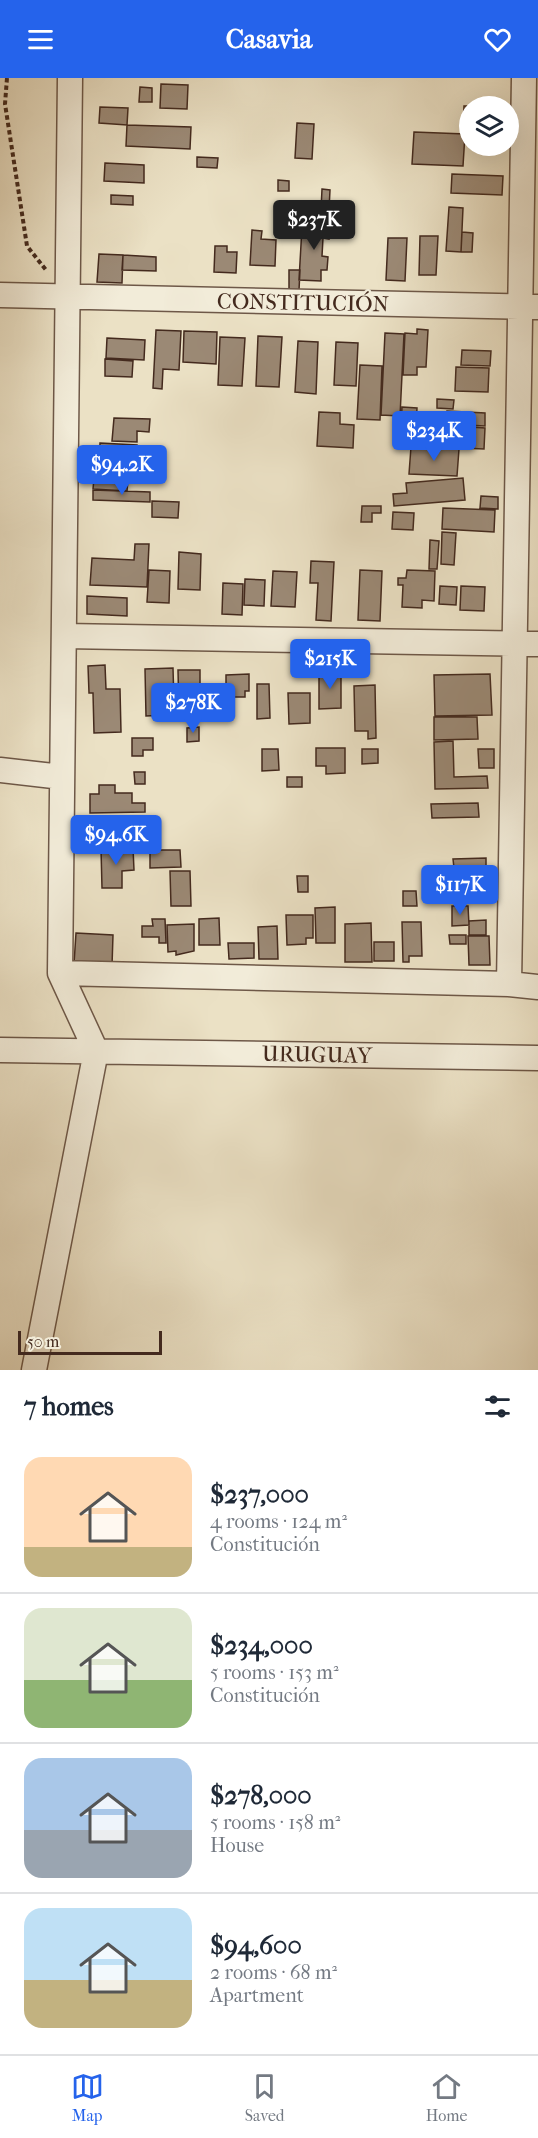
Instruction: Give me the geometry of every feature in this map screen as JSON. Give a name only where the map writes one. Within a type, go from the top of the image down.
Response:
[{"type":"street","points":[[34,1370],[96,1050],[60,974],[70,78]]},
{"type":"street","points":[[509,984],[527,644],[530,307],[524,78]]},
{"type":"street","name":"CONSTITUCIÓN","points":[[0,295],[530,307]]},
{"type":"street","points":[[64,636],[527,644]]},
{"type":"street","points":[[0,770],[62,777]]},
{"type":"street","points":[[60,974],[509,984],[538,987]]},
{"type":"street","name":"URUGUAY","points":[[0,1050],[538,1058]]},
{"type":"path","points":[[7,78],[5,104],[27,246],[48,272]]},
{"type":"building","points":[[161,84],[188,85],[187,109],[160,108]]},
{"type":"building","points":[[140,87],[152,88],[152,102],[139,102]]},
{"type":"building","points":[[100,107],[128,108],[127,125],[99,123]]},
{"type":"building","points":[[297,123],[314,124],[312,159],[295,158]]},
{"type":"building","points":[[127,125],[191,127],[190,149],[126,146]]},
{"type":"building","points":[[414,132],[459,134],[459,156],[464,156],[463,166],[412,164]]},
{"type":"building","points":[[197,157],[218,158],[217,168],[197,167]]},
{"type":"building","points":[[105,163],[144,165],[144,183],[104,181]]},
{"type":"building","points":[[452,174],[503,176],[502,195],[451,193]]},
{"type":"building","points":[[278,180],[289,181],[289,191],[278,191]]},
{"type":"building","points":[[322,189],[330,190],[329,210],[321,210]]},
{"type":"building","points":[[111,195],[133,196],[133,205],[111,204]]},
{"type":"building","points":[[449,207],[463,208],[461,252],[446,251]]},
{"type":"building","points":[[318,218],[330,218],[329,239],[323,238],[322,256],[328,257],[327,270],[321,270],[321,281],[299,280],[302,227],[317,228]]},
{"type":"building","points":[[252,230],[262,231],[261,239],[276,240],[275,266],[250,265]]},
{"type":"building","points":[[462,232],[473,233],[472,252],[461,252]]},
{"type":"building","points":[[420,236],[438,236],[436,275],[419,275]]},
{"type":"building","points":[[388,238],[407,238],[405,281],[386,280]]},
{"type":"building","points":[[215,246],[227,246],[227,252],[237,252],[236,273],[214,272]]},
{"type":"building","points":[[99,254],[123,255],[122,283],[97,282]]},
{"type":"building","points":[[123,255],[156,257],[156,271],[122,270]]},
{"type":"building","points":[[289,270],[300,270],[299,290],[289,290]]},
{"type":"building","points":[[417,329],[428,330],[426,367],[417,367],[417,375],[403,375],[405,333],[417,334]]},
{"type":"building","points":[[156,330],[181,331],[179,370],[163,369],[162,389],[153,388]]},
{"type":"building","points":[[184,331],[217,332],[216,364],[183,362]]},
{"type":"building","points":[[385,333],[404,334],[400,416],[381,415]]},
{"type":"building","points":[[258,336],[282,337],[279,387],[256,386]]},
{"type":"building","points":[[220,337],[245,338],[242,386],[218,385]]},
{"type":"building","points":[[107,338],[145,340],[144,360],[106,358]]},
{"type":"building","points":[[298,341],[318,342],[316,394],[295,392]]},
{"type":"building","points":[[336,342],[358,343],[356,386],[334,385]]},
{"type":"building","points":[[462,350],[491,351],[490,366],[461,365]]},
{"type":"building","points":[[105,359],[133,361],[132,377],[105,376]]},
{"type":"building","points":[[360,365],[382,366],[380,420],[357,419]]},
{"type":"building","points":[[456,367],[489,368],[488,392],[455,391]]},
{"type":"building","points":[[437,399],[454,400],[453,409],[437,408]]},
{"type":"building","points":[[402,407],[417,408],[415,446],[400,445]]},
{"type":"building","points":[[447,411],[485,413],[485,426],[447,424]]},
{"type":"building","points":[[319,412],[340,413],[340,424],[354,425],[353,448],[317,446]]},
{"type":"building","points":[[114,418],[150,419],[149,432],[137,431],[137,442],[112,441]]},
{"type":"building","points":[[440,425],[485,428],[484,449],[439,447]]},
{"type":"building","points":[[100,443],[137,445],[136,467],[120,467],[119,478],[99,477]]},
{"type":"building","points":[[411,447],[459,449],[457,476],[409,474]]},
{"type":"building","points":[[94,478],[128,480],[127,491],[93,489]]},
{"type":"building","points":[[463,478],[465,500],[394,506],[393,494],[407,493],[406,483]]},
{"type":"building","points":[[93,490],[150,492],[150,502],[93,500]]},
{"type":"building","points":[[481,496],[498,497],[498,509],[480,508]]},
{"type":"building","points":[[152,501],[179,502],[178,518],[152,517]]},
{"type":"building","points":[[362,506],[381,506],[381,513],[372,513],[372,522],[361,522]]},
{"type":"building","points":[[443,508],[495,510],[494,532],[442,529]]},
{"type":"building","points":[[393,512],[414,513],[413,530],[392,529]]},
{"type":"building","points":[[442,532],[456,533],[454,565],[441,564]]},
{"type":"building","points":[[430,540],[439,541],[437,569],[429,569]]},
{"type":"building","points":[[135,544],[149,544],[147,587],[90,585],[92,558],[134,560]]},
{"type":"building","points":[[179,552],[201,554],[200,590],[178,589]]},
{"type":"building","points":[[311,561],[334,562],[331,621],[316,620],[318,583],[310,583]]},
{"type":"building","points":[[149,570],[170,571],[169,603],[147,602]]},
{"type":"building","points":[[360,570],[382,571],[380,621],[358,620]]},
{"type":"building","points":[[407,570],[435,571],[434,601],[422,600],[422,608],[402,607],[403,585],[398,585],[398,578],[406,578]]},
{"type":"building","points":[[273,571],[297,572],[295,607],[271,606]]},
{"type":"building","points":[[245,579],[265,580],[264,606],[244,605]]},
{"type":"building","points":[[223,583],[243,584],[242,615],[222,614]]},
{"type":"building","points":[[440,586],[457,587],[456,605],[439,604]]},
{"type":"building","points":[[461,586],[485,587],[484,611],[460,610]]},
{"type":"building","points":[[87,596],[127,598],[127,616],[87,614]]},
{"type":"building","points":[[105,665],[106,689],[120,689],[121,732],[94,733],[93,693],[89,693],[88,666]]},
{"type":"building","points":[[173,668],[174,704],[166,704],[166,715],[146,716],[145,669]]},
{"type":"building","points":[[178,670],[200,670],[200,712],[179,713]]},
{"type":"building","points":[[319,672],[341,672],[341,708],[319,709]]},
{"type":"building","points":[[249,674],[249,691],[245,691],[245,697],[230,697],[230,691],[226,691],[226,675]]},
{"type":"building","points":[[490,674],[492,715],[435,716],[434,675]]},
{"type":"building","points":[[257,684],[269,684],[270,718],[257,719]]},
{"type":"building","points":[[375,685],[376,738],[368,739],[368,731],[355,731],[354,686]]},
{"type":"building","points":[[288,693],[310,693],[310,723],[289,724]]},
{"type":"building","points":[[434,717],[477,717],[478,739],[434,740]]},
{"type":"building","points":[[199,727],[199,741],[187,742],[187,728]]},
{"type":"building","points":[[132,738],[153,738],[153,750],[143,750],[143,756],[132,756]]},
{"type":"building","points":[[453,741],[454,777],[487,776],[488,788],[435,789],[434,742]]},
{"type":"building","points":[[316,748],[345,748],[345,773],[326,774],[326,766],[316,766]]},
{"type":"building","points":[[262,749],[278,749],[279,770],[262,771]]},
{"type":"building","points":[[362,749],[378,749],[378,763],[362,764]]},
{"type":"building","points":[[478,749],[494,749],[494,768],[479,768]]},
{"type":"building","points":[[134,772],[145,772],[145,784],[135,784]]},
{"type":"building","points":[[287,777],[302,777],[302,787],[287,787]]},
{"type":"building","points":[[99,785],[115,785],[115,793],[132,793],[132,803],[145,803],[145,812],[90,813],[90,794],[99,794]]},
{"type":"building","points":[[478,803],[479,817],[432,818],[431,804]]},
{"type":"building","points":[[136,833],[139,843],[124,848],[121,837]]},
{"type":"building","points":[[133,848],[134,870],[122,871],[122,888],[102,888],[101,849]]},
{"type":"building","points":[[150,850],[180,850],[181,867],[150,868]]},
{"type":"building","points":[[486,858],[486,879],[446,880],[446,868],[454,868],[453,859]]},
{"type":"building","points":[[170,871],[190,871],[191,906],[171,906]]},
{"type":"building","points":[[297,876],[308,876],[308,892],[298,892]]},
{"type":"building","points":[[403,891],[416,891],[417,906],[403,906]]},
{"type":"building","points":[[452,906],[468,906],[469,925],[452,926]]},
{"type":"building","points":[[335,907],[335,943],[316,943],[315,908]]},
{"type":"building","points":[[286,915],[313,915],[313,938],[306,938],[306,944],[287,945]]},
{"type":"building","points":[[219,918],[220,945],[199,945],[199,919]]},
{"type":"building","points":[[152,919],[165,919],[166,943],[159,943],[159,937],[142,937],[142,926],[153,926]]},
{"type":"building","points":[[486,920],[486,935],[469,935],[469,921]]},
{"type":"building","points":[[402,922],[421,922],[422,956],[409,956],[409,962],[403,962]]},
{"type":"building","points":[[371,923],[372,962],[345,962],[345,924]]},
{"type":"building","points":[[194,924],[194,951],[176,955],[176,951],[168,952],[167,925]]},
{"type":"building","points":[[277,926],[278,959],[259,959],[258,927]]},
{"type":"building","points":[[76,933],[113,935],[112,966],[74,964]]},
{"type":"building","points":[[449,935],[466,935],[466,944],[450,944]]},
{"type":"building","points":[[468,936],[489,936],[490,965],[469,965]]},
{"type":"building","points":[[374,942],[394,942],[394,961],[374,961]]},
{"type":"building","points":[[228,943],[254,943],[254,958],[229,959]]}]
